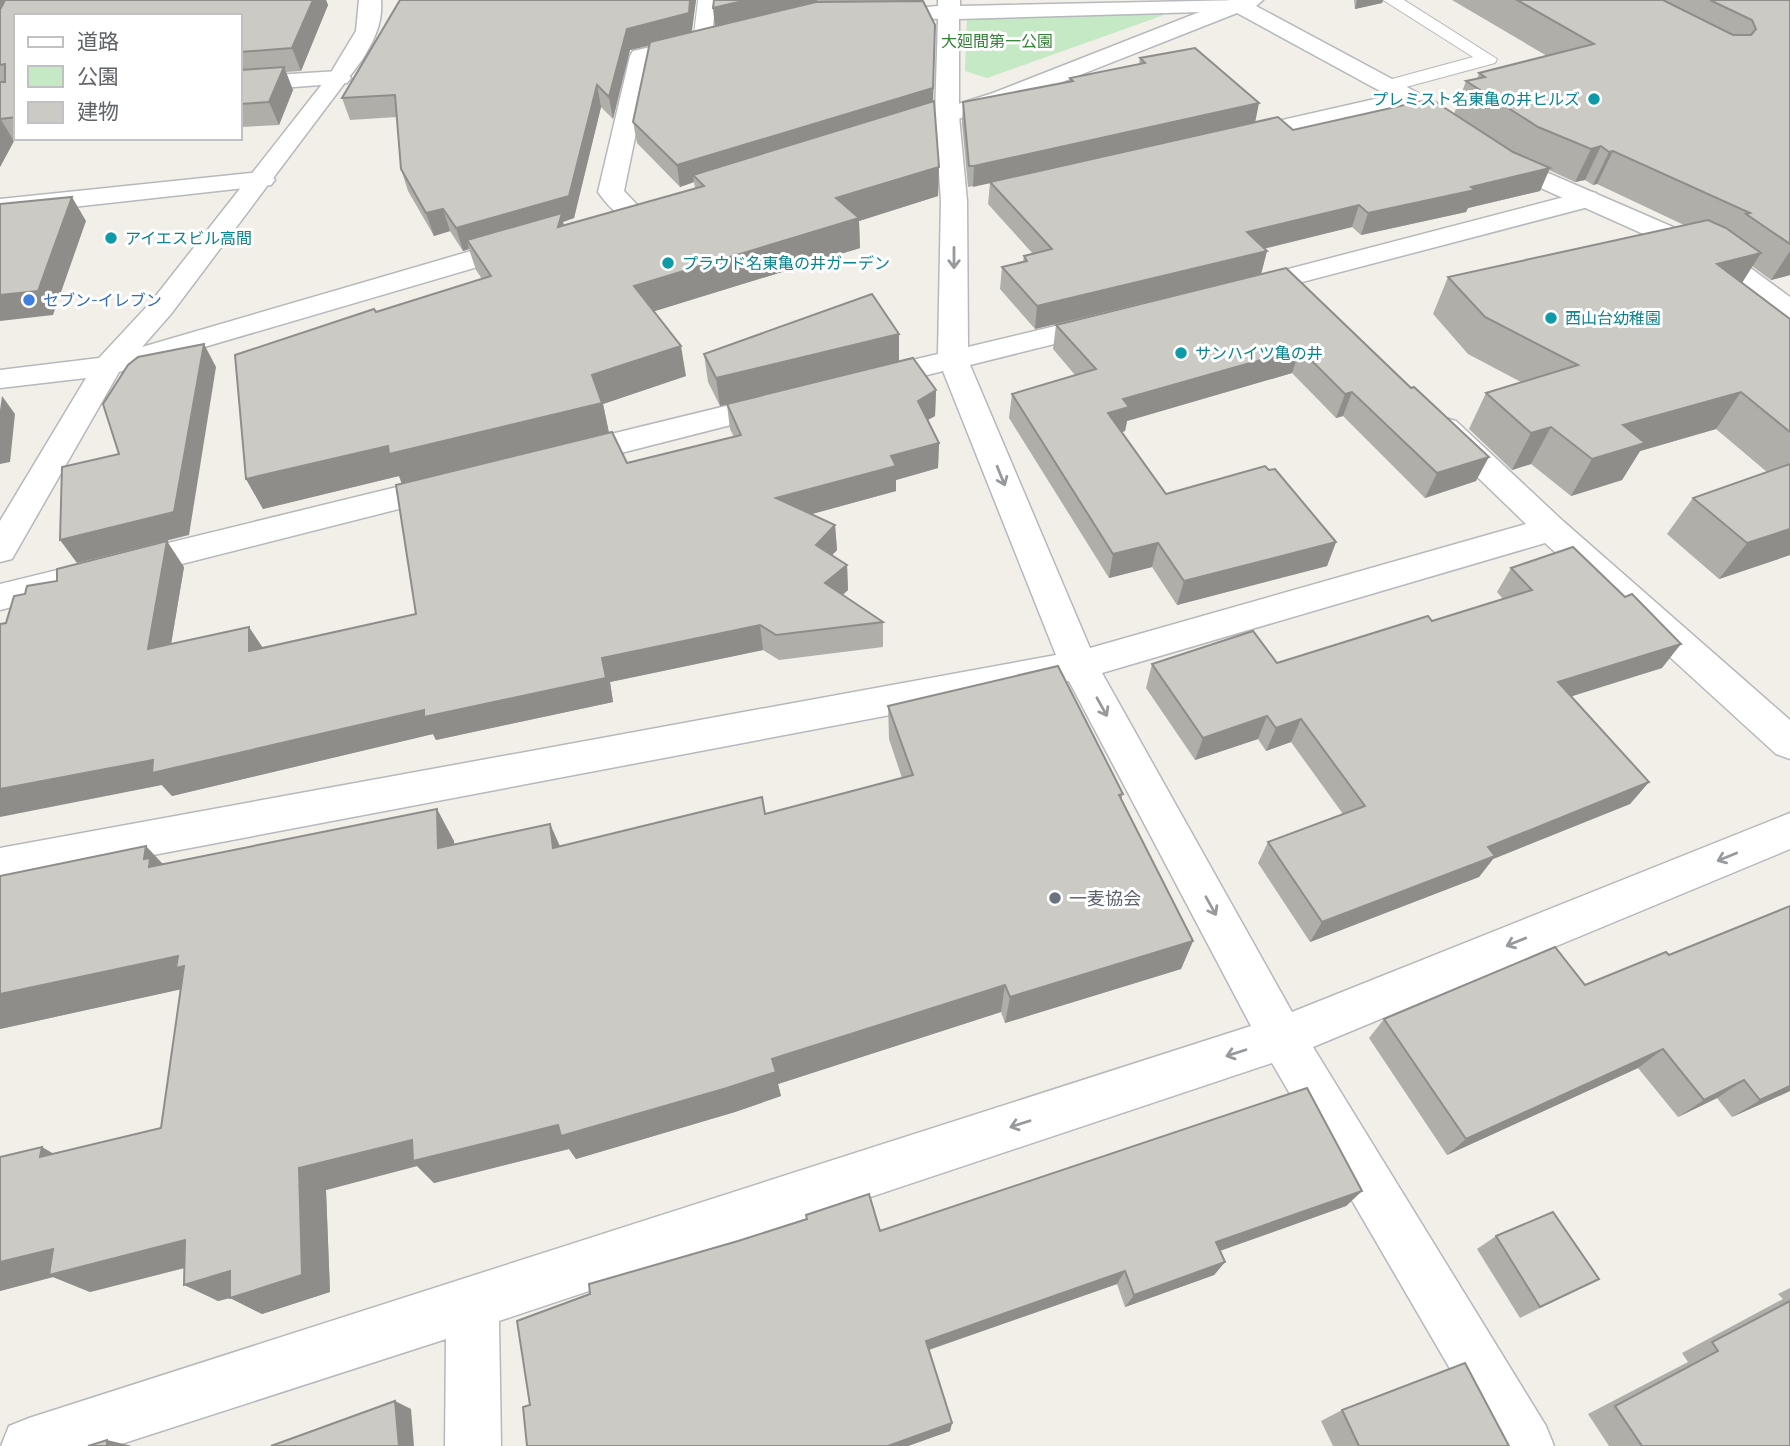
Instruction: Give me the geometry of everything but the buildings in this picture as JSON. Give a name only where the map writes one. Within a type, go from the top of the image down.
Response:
[{"type":"street","points":[[0,550],[107,366],[161,308],[340,78],[364,39],[372,13],[370,0]]},
{"type":"street","points":[[868,141],[1001,98],[1245,2]]},
{"type":"street","points":[[897,13],[950,6],[1245,2],[1399,92],[1514,167],[1716,256],[1787,305]]},
{"type":"street","points":[[950,6],[947,116],[967,198],[953,359],[1079,665],[1282,1038],[1525,1446]]},
{"type":"street","points":[[632,213],[611,192],[641,56],[728,37]]},
{"type":"street","points":[[242,84],[340,78]]},
{"type":"street","points":[[1209,143],[1399,92]]},
{"type":"street","points":[[0,206],[262,180]]},
{"type":"street","points":[[1220,295],[1297,288],[1587,199]]},
{"type":"street","points":[[606,221],[658,205]]},
{"type":"street","points":[[0,379],[107,366],[540,240]]},
{"type":"street","points":[[846,386],[1127,317]]},
{"type":"street","points":[[537,463],[806,396]]},
{"type":"street","points":[[1419,404],[1551,529],[1790,743]]},
{"type":"street","points":[[0,597],[483,477]]},
{"type":"street","points":[[0,866],[1079,665],[1551,529]]},
{"type":"street","points":[[29,1446],[472,1304],[1282,1038],[1790,831]]},
{"type":"street","points":[[472,1304],[473,1446]]},
{"type":"lane","points":[[702,43],[707,0]]},
{"type":"lane","points":[[1392,0],[1488,59],[1399,92]]},
{"type":"green space","name":"大廻間第一公園","points":[[1150,6],[1164,15],[987,78],[965,71],[967,16]]},
{"type":"place","name":"プレミスト名東亀の井ヒルズ","points":[[1594,99]]},
{"type":"place","name":"アイエスビル高間","points":[[111,238]]},
{"type":"place","name":"プラウド名東亀の井ガーデン","points":[[668,263]]},
{"type":"place","name":"セブン-イレブン","points":[[29,300]]},
{"type":"place","name":"西山台幼稚園","points":[[1551,318]]},
{"type":"place","name":"サンハイツ亀の井","points":[[1181,353]]},
{"type":"place","name":"一麦協会","points":[[1055,898]]}]
